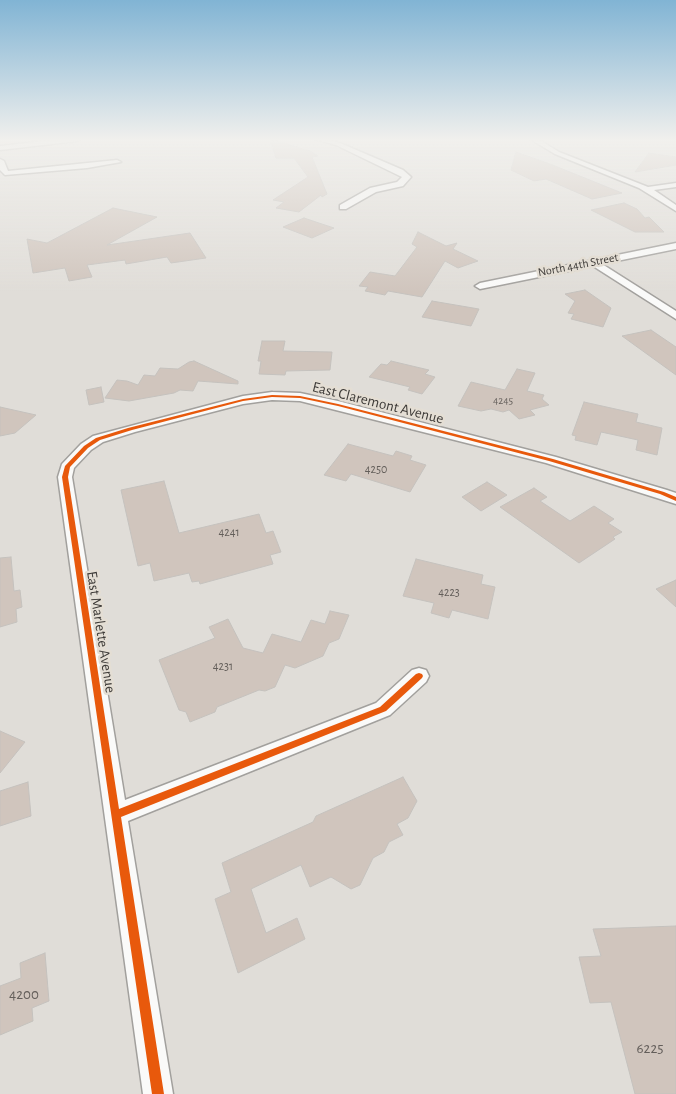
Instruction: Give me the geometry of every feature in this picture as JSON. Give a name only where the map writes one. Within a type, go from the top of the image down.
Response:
[{"type":"street","points":[[343,207],[373,190]]},
{"type":"street","points":[[649,190],[676,209]]},
{"type":"street","name":"North 44th Street","points":[[480,286],[676,246]]},
{"type":"street","points":[[593,262],[676,316]]},
{"type":"street","name":"East Claremont Avenue","points":[[76,456],[98,439],[130,429],[243,400],[272,396],[300,397],[551,460],[662,492],[676,499]]},
{"type":"street","name":"East Marlette Avenue","points":[[76,456],[67,467],[65,477],[158,1094]]},
{"type":"street","points":[[116,815],[383,709],[419,676]]},
{"type":"building","points":[[288,190],[325,190],[327,194],[322,197],[321,195],[299,212],[276,208],[284,202],[273,200]]},
{"type":"building","points":[[571,190],[615,190],[622,193],[592,199]]},
{"type":"building","points":[[624,203],[637,209],[645,218],[649,217],[664,232],[635,232],[591,210]]},
{"type":"building","points":[[113,208],[157,217],[107,245],[190,233],[206,258],[171,263],[167,257],[126,264],[125,260],[87,265],[92,277],[69,281],[65,268],[33,273],[27,239],[47,243]]},
{"type":"building","points":[[304,218],[334,228],[312,238],[283,227]]},
{"type":"building","points":[[418,232],[446,246],[457,243],[453,249],[478,261],[458,268],[445,261],[422,297],[388,291],[385,295],[365,291],[368,287],[359,286],[370,272],[395,276],[417,247],[412,244]]},
{"type":"building","points":[[585,290],[611,308],[603,327],[571,319],[574,314],[568,313],[575,301],[565,294]]},
{"type":"building","points":[[432,301],[479,309],[471,326],[422,317]]},
{"type":"building","points":[[651,330],[676,347],[676,375],[622,336]]},
{"type":"building","points":[[262,341],[285,341],[283,351],[332,352],[330,370],[286,371],[285,375],[259,374],[261,361],[258,361]]},
{"type":"building","points":[[194,361],[238,381],[238,384],[198,381],[193,391],[180,390],[174,393],[129,401],[105,398],[117,380],[138,385],[144,375],[155,376],[160,368],[178,369]]},
{"type":"building","points":[[391,361],[429,370],[425,374],[435,377],[422,394],[408,390],[410,387],[369,377],[381,364],[387,365]]},
{"type":"building","points":[[517,369],[535,373],[527,391],[544,395],[542,399],[549,405],[530,410],[535,415],[519,419],[509,410],[503,412],[491,409],[481,411],[458,406],[471,382],[505,390]]},
{"type":"building","points":[[101,387],[104,402],[89,405],[86,390]]},
{"type":"building","points":[[584,402],[638,414],[636,422],[662,428],[657,455],[636,450],[638,440],[601,432],[597,445],[575,440],[576,436],[572,435]]},
{"type":"building","points":[[0,407],[36,415],[15,433],[0,436]]},
{"type":"building","points":[[348,444],[393,456],[396,451],[412,456],[410,460],[426,465],[410,492],[351,474],[346,481],[324,475]]},
{"type":"building","points":[[164,481],[179,533],[259,514],[266,533],[273,531],[281,552],[270,555],[273,564],[200,584],[199,581],[192,582],[189,573],[154,581],[150,563],[138,566],[121,490]]},
{"type":"building","points":[[487,482],[507,495],[481,511],[462,497]]},
{"type":"building","points":[[534,488],[547,497],[540,501],[570,521],[594,506],[614,519],[608,523],[622,532],[613,537],[615,539],[579,563],[500,507]]},
{"type":"building","points":[[11,557],[14,591],[20,590],[22,607],[16,609],[17,622],[0,627],[0,558]]},
{"type":"building","points":[[416,559],[483,575],[481,584],[495,587],[488,619],[452,610],[449,618],[431,613],[434,603],[403,596]]},
{"type":"building","points":[[676,580],[676,607],[656,589]]},
{"type":"building","points":[[330,611],[349,615],[339,639],[329,643],[323,656],[295,668],[285,665],[275,687],[265,691],[259,690],[217,707],[215,712],[190,722],[186,712],[179,710],[159,660],[215,638],[209,627],[228,619],[243,648],[263,653],[272,634],[301,642],[311,620],[325,624]]},
{"type":"building","points":[[0,731],[25,742],[0,773]]},
{"type":"building","points":[[403,777],[417,801],[408,818],[397,824],[403,835],[389,842],[384,852],[373,858],[360,885],[351,889],[331,877],[310,887],[301,865],[251,889],[266,933],[297,918],[305,939],[238,973],[215,899],[231,892],[222,863],[313,822],[316,816]]},
{"type":"building","points":[[28,782],[31,816],[0,826],[0,791]]},
{"type":"building","points":[[676,926],[676,1094],[635,1094],[611,1002],[590,1003],[579,957],[601,956],[593,929]]},
{"type":"building","points":[[45,953],[49,1001],[32,1008],[33,1021],[0,1035],[0,986],[21,978],[20,963]]},
{"type":"cycle path","points":[[158,1094],[65,477],[67,467],[86,447],[98,439],[130,429],[243,400],[272,396],[300,397],[551,460],[662,493],[676,499]]},
{"type":"cycle path","points":[[116,815],[383,709],[419,676]]}]
